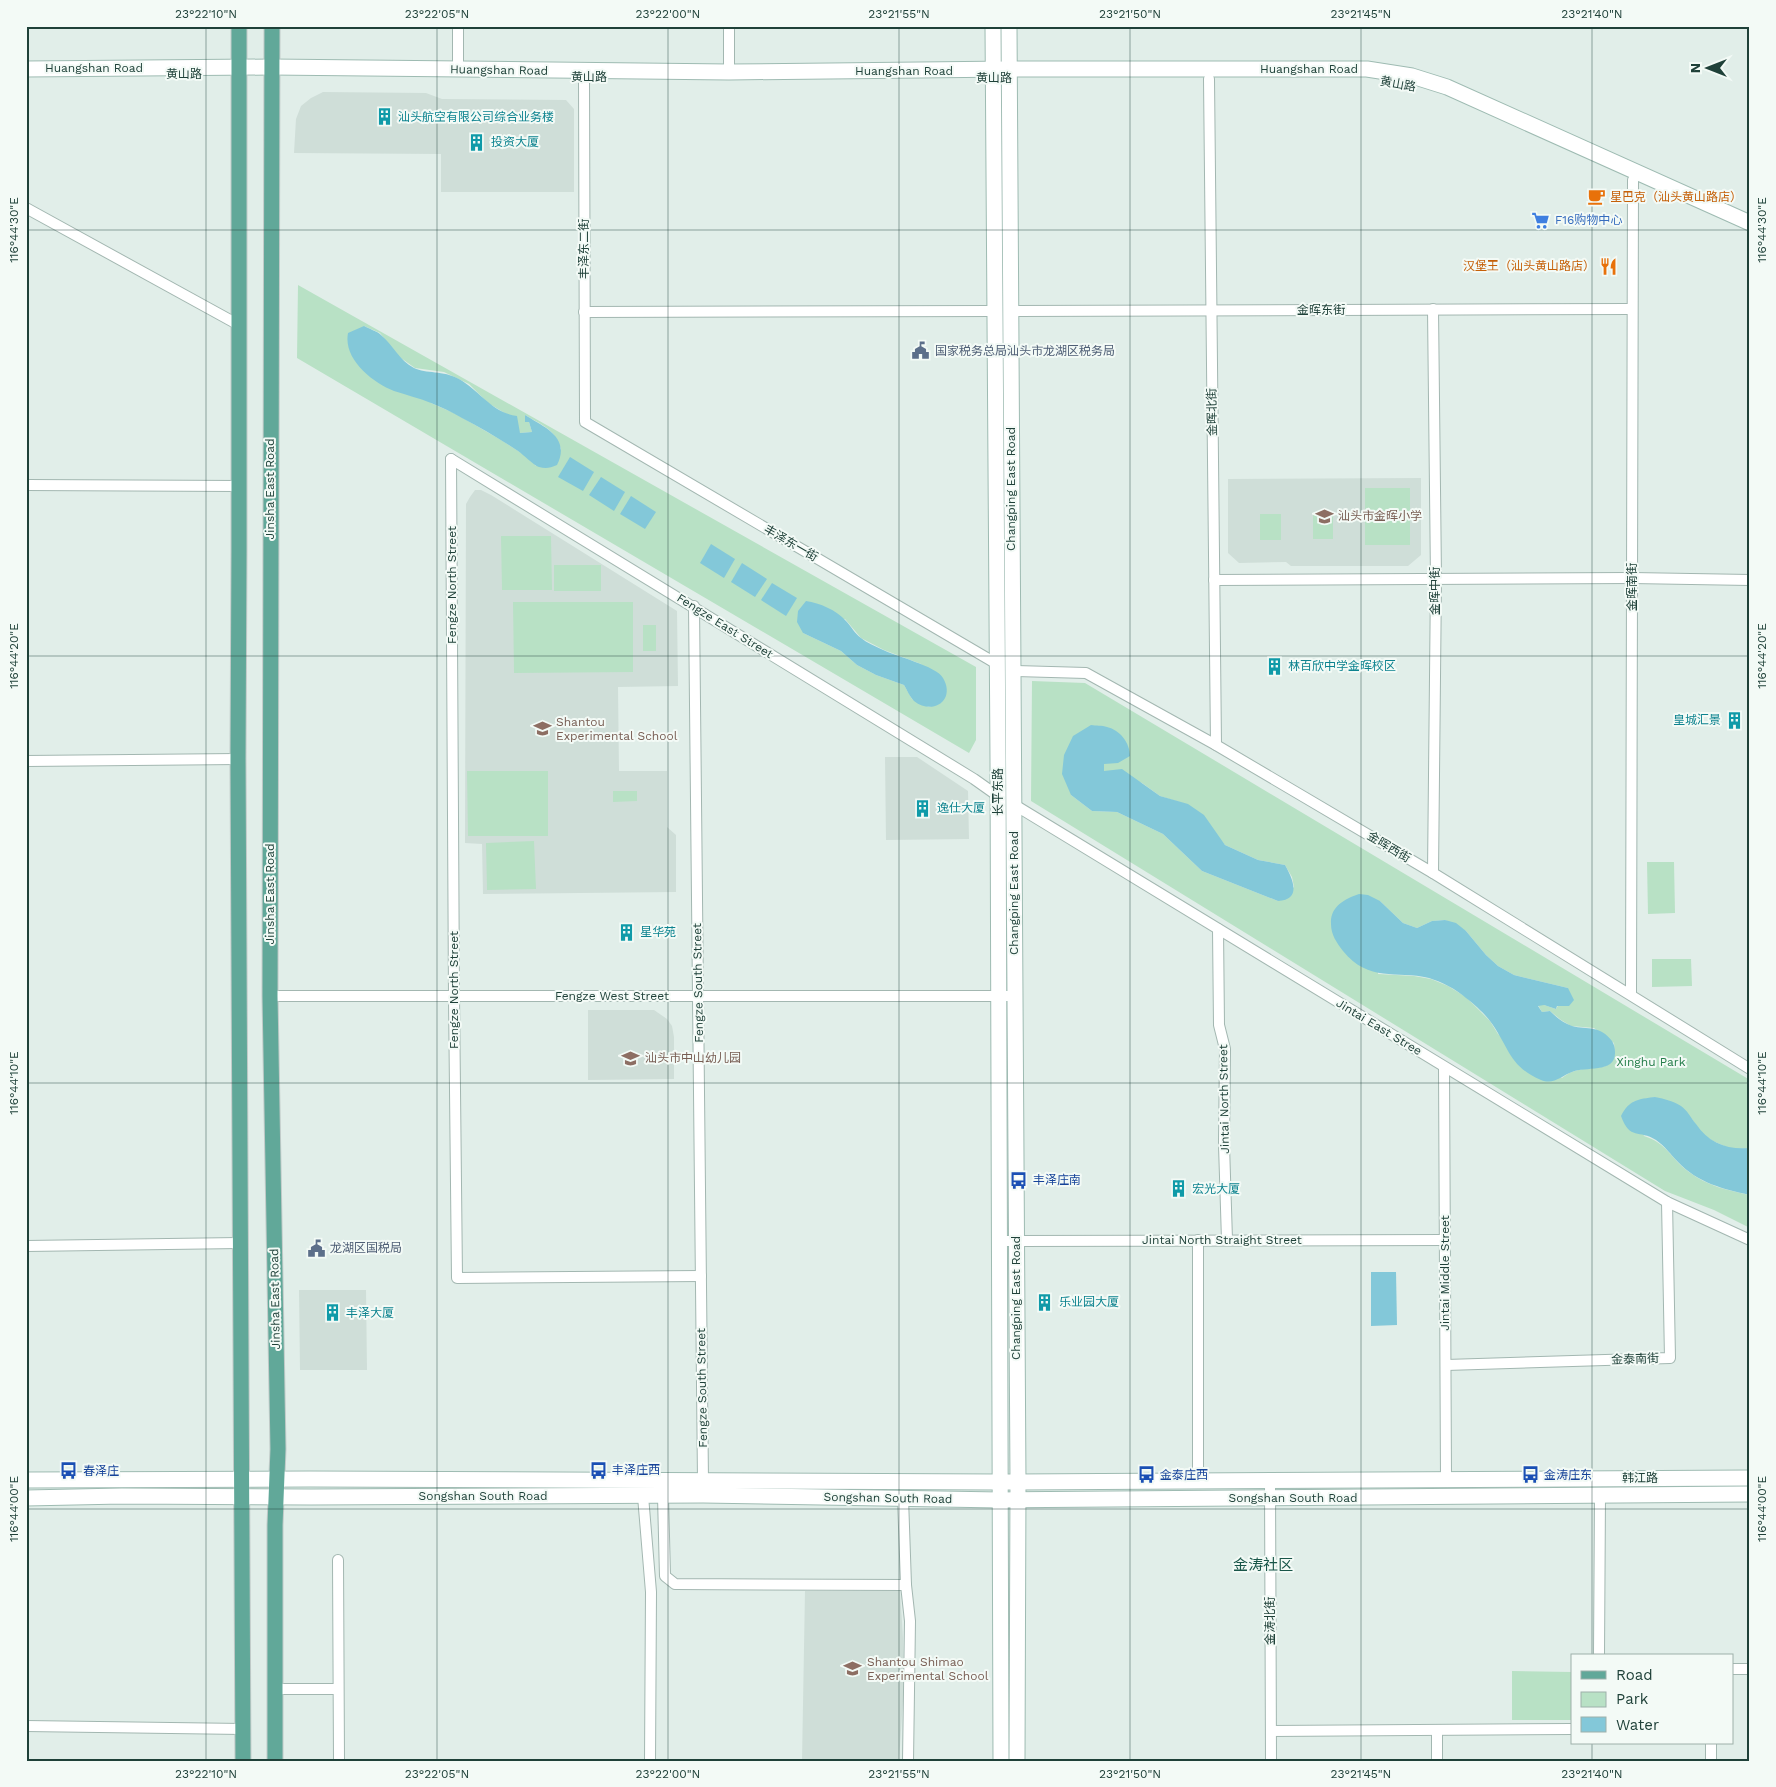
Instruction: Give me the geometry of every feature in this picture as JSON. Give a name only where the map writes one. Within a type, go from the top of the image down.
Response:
[{"type":"main road","points":[[239,26],[239,1243],[243,1761]]},
{"type":"main road","name":"Jinsha East Road","points":[[272,26],[270,996],[277,1430],[275,1761]]},
{"type":"street","points":[[458,26],[458,70]]},
{"type":"street","points":[[728,26],[729,72]]},
{"type":"street","name":"Changping East Road","points":[[993,26],[1013,671],[1018,1482],[1017,1761]]},
{"type":"street","name":"Changping East Road","points":[[1001,1761],[997,664],[1009,26]]},
{"type":"street","name":"Huangshan Road","points":[[26,69],[993,74]]},
{"type":"street","name":"Huangshan Road","points":[[1009,74],[1366,69],[1412,76],[1447,86],[1750,224]]},
{"type":"street","name":"黄山路","points":[[26,75],[239,70]]},
{"type":"street","name":"黄山路","points":[[271,70],[584,77],[1009,74],[1368,79],[1412,85],[1448,97],[1750,233]]},
{"type":"street","name":"丰泽东二街","points":[[584,77],[585,422]]},
{"type":"street","name":"金晖北街","points":[[1209,78],[1216,745]]},
{"type":"street","name":"金晖南街","points":[[1631,994],[1633,180]]},
{"type":"street","points":[[26,208],[239,325]]},
{"type":"street","name":"金晖东街","points":[[584,312],[1632,309]]},
{"type":"street","name":"金晖中街","points":[[1433,310],[1436,579],[1433,873]]},
{"type":"street","name":"丰泽东一街","points":[[585,422],[997,664]]},
{"type":"street","name":"Fengze East Street","points":[[451,459],[694,606],[974,779],[998,796]]},
{"type":"street","name":"Fengze North Street","points":[[451,459],[457,1278],[701,1276]]},
{"type":"street","points":[[26,485],[239,486]]},
{"type":"street","points":[[1214,580],[1632,578],[1750,580]]},
{"type":"street","name":"Fengze South Street","points":[[694,606],[703,1480]]},
{"type":"street","name":"金晖西街","points":[[1013,671],[1086,673],[1216,745],[1433,873],[1750,1068]]},
{"type":"street","points":[[26,761],[238,759]]},
{"type":"street","name":"Jintai East Stree","points":[[1013,804],[1667,1202],[1750,1240]]},
{"type":"street","name":"Jintai North Street","points":[[1218,928],[1220,1025],[1225,1049],[1224,1145],[1227,1240]]},
{"type":"street","name":"Fengze West Street","points":[[270,996],[1015,996]]},
{"type":"street","name":"Jintai Middle Street","points":[[1444,1067],[1446,1480]]},
{"type":"street","name":"金泰南街","points":[[1446,1365],[1670,1358],[1667,1202]]},
{"type":"street","points":[[1198,1240],[1198,1481]]},
{"type":"street","name":"Jintai North Straight Street","points":[[1000,1241],[1445,1240]]},
{"type":"street","points":[[26,1246],[239,1243]]},
{"type":"street","name":"韩江路","points":[[1529,1479],[1750,1478]]},
{"type":"street","name":"Songshan South Road","points":[[26,1480],[276,1479],[1018,1482],[1529,1479]]},
{"type":"street","name":"金涛北街","points":[[1270,1480],[1271,1761]]},
{"type":"street","name":"Songshan South Road","points":[[26,1498],[122,1496],[663,1496],[1017,1500],[1750,1494]]},
{"type":"street","points":[[1599,1654],[1600,1495]]},
{"type":"street","points":[[643,1496],[651,1592],[650,1761]]},
{"type":"street","points":[[663,1496],[665,1576],[676,1584],[906,1585]]},
{"type":"street","points":[[903,1498],[906,1585],[910,1621],[908,1761]]},
{"type":"street","points":[[338,1560],[339,1761]]},
{"type":"street","points":[[1734,1669],[1750,1669]]},
{"type":"street","points":[[275,1689],[338,1689]]},
{"type":"street","points":[[26,1726],[243,1729]]},
{"type":"street","points":[[1270,1731],[1571,1729]]},
{"type":"street","points":[[1437,1730],[1437,1761]]},
{"type":"street","points":[[1711,1744],[1711,1761]]},
{"type":"shaded area","points":[[323,92],[426,93],[442,99],[566,100],[574,109],[574,192],[441,192],[441,154],[294,153],[296,119],[301,106]]},
{"type":"shaded area","name":"汕头市金晖小学","points":[[1421,478],[1421,555],[1408,566],[1291,566],[1286,562],[1239,563],[1228,553],[1228,479]]},
{"type":"shaded area","name":"Shantou Experimental School","points":[[475,490],[481,490],[491,495],[677,611],[678,686],[618,687],[619,771],[667,771],[667,827],[676,835],[676,892],[483,894],[482,844],[465,843],[466,504]]},
{"type":"shaded area","points":[[885,757],[917,757],[968,791],[969,839],[886,840]]},
{"type":"shaded area","name":"汕头市中山幼儿园","points":[[588,1010],[654,1010],[667,1019],[672,1026],[674,1037],[674,1079],[588,1080]]},
{"type":"shaded area","points":[[299,1290],[366,1290],[367,1370],[300,1370]]},
{"type":"shaded area","name":"Shantou Shimao Experimental School","points":[[805,1591],[900,1591],[903,1638],[903,1700],[899,1761],[802,1761]]},
{"type":"green space","points":[[298,285],[976,667],[976,740],[969,753],[297,358]],"holes":[[[364,326],[380,333],[398,356],[415,368],[444,372],[469,384],[488,403],[508,415],[520,433],[532,432],[529,422],[525,421],[525,415],[542,425],[555,437],[561,449],[536,466],[529,458],[501,440],[456,414],[431,403]],[[845,619],[861,638],[884,650],[921,664],[942,702],[929,707],[912,699],[904,685],[876,675],[857,665],[841,651],[803,633]]]},
{"type":"green space","points":[[1365,488],[1410,488],[1410,545],[1365,545]]},
{"type":"green space","points":[[1313,513],[1333,513],[1333,539],[1313,539]]},
{"type":"green space","points":[[1260,514],[1281,514],[1281,540],[1260,540]]},
{"type":"green space","points":[[501,536],[551,536],[552,590],[502,590]]},
{"type":"green space","points":[[554,565],[601,565],[601,591],[554,591]]},
{"type":"green space","points":[[513,602],[633,602],[633,672],[514,673]]},
{"type":"green space","points":[[643,625],[656,625],[656,651],[643,651]]},
{"type":"green space","name":"Xinghu Park","points":[[1032,681],[1085,683],[1750,1080],[1750,1148],[1748,1149],[1729,1148],[1713,1141],[1702,1134],[1692,1119],[1655,1097],[1633,1102],[1644,1136],[1664,1147],[1689,1172],[1710,1184],[1750,1195],[1750,1228],[1714,1210],[1665,1191],[1031,801]],"holes":[[[1122,736],[1118,763],[1103,763],[1104,771],[1142,783],[1160,796],[1188,805],[1225,845],[1258,860],[1285,865],[1292,877],[1294,887],[1278,901],[1202,871],[1163,834],[1117,812],[1092,811],[1071,795]],[[1380,901],[1403,923],[1417,928],[1432,921],[1445,920],[1466,931],[1486,955],[1498,966],[1514,975],[1568,988],[1556,1009],[1538,1005],[1542,1012],[1550,1011],[1571,1026],[1594,1028],[1614,1043],[1612,1061],[1608,1065],[1569,1073],[1562,1078],[1498,1034],[1490,1021],[1466,997],[1448,986],[1431,979],[1414,976],[1378,974]]]},
{"type":"green space","points":[[467,771],[548,771],[548,836],[468,836]]},
{"type":"green space","points":[[613,791],[637,791],[637,801],[613,802]]},
{"type":"green space","points":[[534,841],[536,889],[487,890],[486,843]]},
{"type":"green space","points":[[1647,862],[1674,862],[1675,913],[1648,914]]},
{"type":"green space","points":[[1652,959],[1691,959],[1692,986],[1652,987]]},
{"type":"green space","points":[[1512,1671],[1571,1672],[1571,1720],[1512,1720]]},
{"type":"water","points":[[364,326],[385,339],[404,361],[414,368],[453,376],[493,406],[508,414],[517,416],[520,433],[532,432],[529,422],[525,422],[525,415],[547,429],[558,440],[561,447],[557,465],[541,468],[511,447],[443,408],[394,391],[368,376],[350,352],[348,343],[348,333]]},
{"type":"water","points":[[570,457],[594,472],[583,491],[558,477]]},
{"type":"water","points":[[601,477],[625,492],[614,511],[589,495]]},
{"type":"water","points":[[631,496],[656,512],[645,529],[620,514]]},
{"type":"water","points":[[711,544],[735,559],[724,578],[700,563]]},
{"type":"water","points":[[742,563],[767,579],[755,597],[731,582]]},
{"type":"water","points":[[772,583],[797,598],[786,616],[761,600]]},
{"type":"water","points":[[806,601],[817,603],[833,610],[868,643],[933,669],[943,678],[947,693],[945,699],[935,706],[921,705],[914,701],[904,685],[876,675],[857,665],[841,651],[803,633],[797,622],[798,611]]},
{"type":"water","points":[[1091,725],[1105,726],[1116,731],[1126,742],[1130,751],[1130,756],[1118,763],[1104,764],[1104,771],[1122,769],[1160,796],[1188,804],[1204,815],[1225,845],[1258,860],[1285,865],[1291,876],[1294,888],[1290,897],[1286,900],[1278,901],[1202,871],[1163,834],[1117,812],[1092,811],[1071,795],[1062,774],[1064,755],[1073,736]]},
{"type":"water","points":[[1359,894],[1368,895],[1380,901],[1403,923],[1417,928],[1432,921],[1445,920],[1456,923],[1466,931],[1498,966],[1514,975],[1568,988],[1574,1000],[1569,1006],[1557,1006],[1556,1009],[1544,1005],[1538,1006],[1542,1012],[1550,1011],[1569,1025],[1603,1032],[1612,1041],[1615,1051],[1611,1064],[1599,1068],[1578,1070],[1554,1081],[1541,1080],[1515,1062],[1488,1018],[1453,989],[1429,978],[1383,974],[1363,968],[1343,951],[1331,928],[1331,918],[1335,908],[1348,898]]},
{"type":"water","points":[[1655,1097],[1669,1100],[1681,1106],[1701,1131],[1719,1144],[1734,1148],[1750,1148],[1750,1195],[1702,1180],[1686,1169],[1656,1140],[1628,1129],[1621,1116],[1627,1107],[1635,1101]]},
{"type":"water","points":[[1371,1272],[1396,1272],[1397,1325],[1371,1326]]},
{"type":"place","name":"汕头航空有限公司综合业务楼","points":[[384,117]]},
{"type":"place","name":"投资大厦","points":[[477,142]]},
{"type":"place","name":"星巴克（汕头黄山路店）","points":[[1596,197]]},
{"type":"place","name":"F16购物中心","points":[[1541,220]]},
{"type":"place","name":"汉堡王（汕头黄山路店）","points":[[1609,266]]},
{"type":"place","name":"国家税务总局汕头市龙湖区税务局","points":[[921,351]]},
{"type":"place","name":"汕头市金晖小学","points":[[1324,516]]},
{"type":"place","name":"林百欣中学金晖校区","points":[[1274,666]]},
{"type":"place","name":"皇城汇景","points":[[1735,720]]},
{"type":"place","name":"Shantou Experimental School","points":[[542,729]]},
{"type":"place","name":"逸仕大厦","points":[[923,808]]},
{"type":"place","name":"星华苑","points":[[626,932]]},
{"type":"place","name":"汕头市中山幼儿园","points":[[631,1058]]},
{"type":"place","name":"丰泽庄南","points":[[1019,1180]]},
{"type":"place","name":"宏光大厦","points":[[1178,1189]]},
{"type":"place","name":"龙湖区国税局","points":[[316,1248]]},
{"type":"place","name":"乐业园大厦","points":[[1045,1302]]},
{"type":"place","name":"丰泽大厦","points":[[332,1313]]},
{"type":"place","name":"丰泽庄西","points":[[598,1470]]},
{"type":"place","name":"春泽庄","points":[[69,1471]]},
{"type":"place","name":"金泰庄西","points":[[1146,1475]]},
{"type":"place","name":"金涛庄东","points":[[1530,1475]]},
{"type":"place","name":"Shantou Shimao Experimental School","points":[[853,1669]]},
{"type":"district","name":"金涛社区","points":[[1263,1565]]}]
